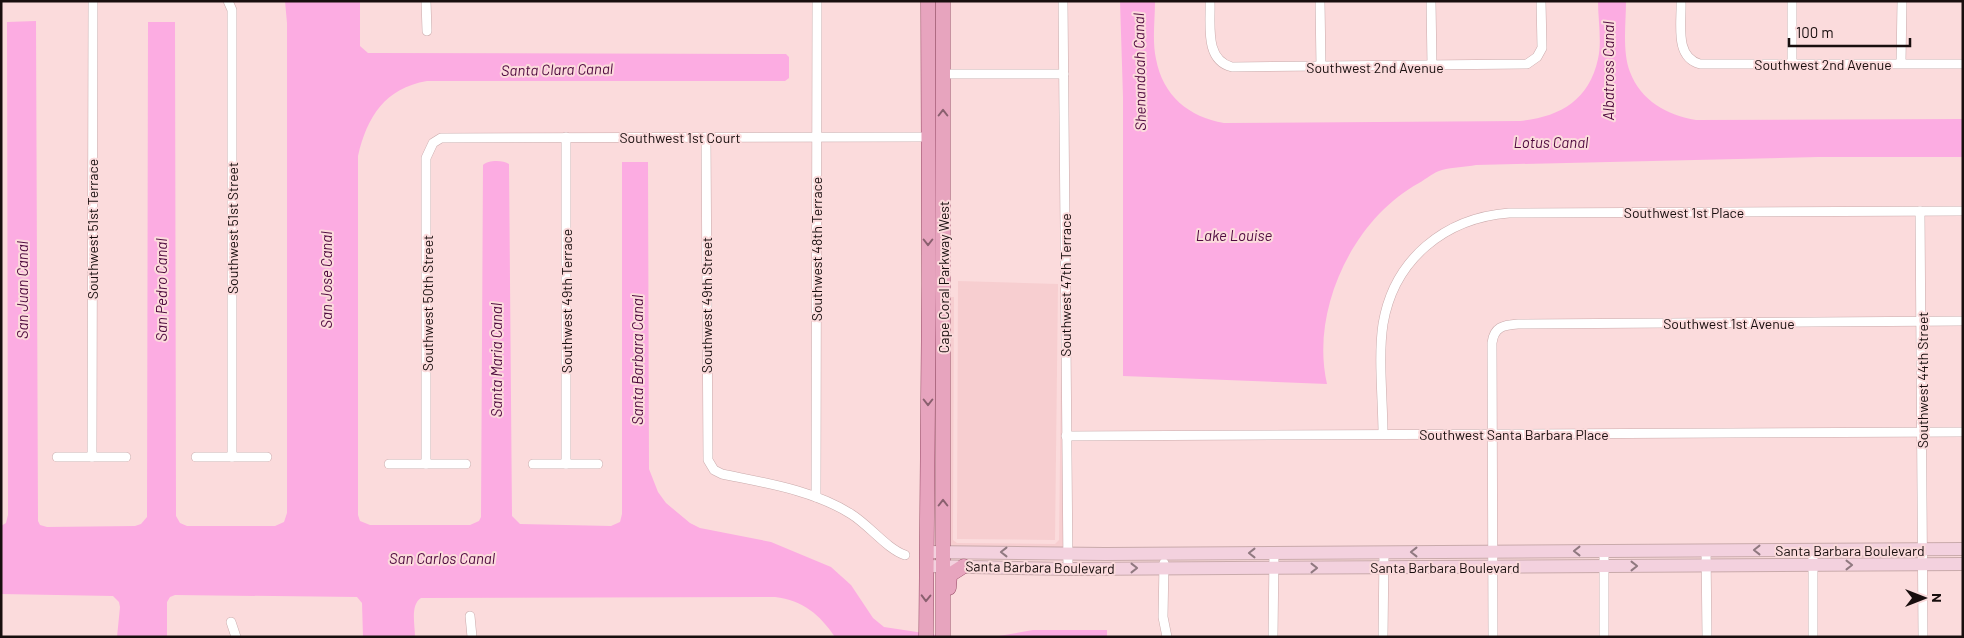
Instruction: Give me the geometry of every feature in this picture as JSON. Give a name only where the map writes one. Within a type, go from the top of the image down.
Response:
[{"type":"main road","name":"Cape Coral Parkway West","points":[[926,634],[929,283],[928,1]]},
{"type":"main road","points":[[935,1],[936,65],[943,74]]},
{"type":"main road","name":"Cape Coral Parkway West","points":[[944,1],[943,559],[946,634]]},
{"type":"main road","points":[[929,137],[936,149],[937,223],[943,234]]},
{"type":"main road","points":[[929,283],[935,302],[935,369],[939,378],[944,383]]},
{"type":"main road","name":"Santa Barbara Boulevard","points":[[927,559],[1068,552],[1274,553],[1963,549]]},
{"type":"main road","name":"Santa Barbara Boulevard","points":[[943,559],[964,566],[1068,569],[1963,564]]},
{"type":"main road","points":[[946,634],[949,580],[953,571],[964,566]]},
{"type":"street","name":"Southwest 51st Terrace","points":[[92,457],[93,1]]},
{"type":"street","name":"Southwest 51st Street","points":[[228,1],[232,10],[232,456]]},
{"type":"street","points":[[426,1],[427,32]]},
{"type":"street","name":"Southwest 48th Terrace","points":[[816,497],[817,1]]},
{"type":"street","name":"Southwest 47th Terrace","points":[[1063,1],[1068,569]]},
{"type":"street","name":"Southwest 2nd Avenue","points":[[1210,1],[1211,46],[1215,56],[1223,65],[1232,67],[1517,66],[1527,64],[1537,57],[1542,48],[1541,1]]},
{"type":"street","points":[[1320,1],[1321,67]]},
{"type":"street","points":[[1431,1],[1432,66]]},
{"type":"street","name":"Southwest 2nd Avenue","points":[[1681,1],[1682,43],[1685,56],[1692,62],[1700,64],[1963,64]]},
{"type":"street","points":[[1792,1],[1792,64]]},
{"type":"street","points":[[1901,64],[1902,1]]},
{"type":"street","points":[[943,74],[1064,74]]},
{"type":"street","name":"Southwest 49th Terrace","points":[[566,137],[566,464]]},
{"type":"street","name":"Southwest 49th Street","points":[[706,137],[706,452],[708,460],[714,470],[722,474],[816,497]]},
{"type":"street","name":"Southwest 1st Court","points":[[433,143],[442,138],[929,137]]},
{"type":"street","name":"Southwest 50th Street","points":[[426,464],[426,158],[433,143]]},
{"type":"street","name":"Southwest 44th Street","points":[[1920,211],[1923,637]]},
{"type":"street","name":"Southwest 1st Place","points":[[1383,434],[1383,324],[1395,284],[1416,254],[1438,235],[1457,225],[1476,218],[1503,214],[1963,211]]},
{"type":"street","name":"Southwest 1st Avenue","points":[[1492,434],[1492,343],[1497,329],[1505,325],[1963,321]]},
{"type":"street","name":"Southwest Santa Barbara Place","points":[[1066,436],[1963,432]]},
{"type":"street","points":[[1492,434],[1494,637]]},
{"type":"street","points":[[57,457],[126,457]]},
{"type":"street","points":[[196,457],[267,457]]},
{"type":"street","points":[[389,464],[466,464]]},
{"type":"street","points":[[533,464],[598,464]]},
{"type":"street","points":[[816,497],[850,513],[905,556]]},
{"type":"street","points":[[1706,550],[1707,637]]},
{"type":"street","points":[[1813,550],[1813,637]]},
{"type":"street","points":[[1604,551],[1604,637]]},
{"type":"street","points":[[1383,637],[1384,552]]},
{"type":"street","points":[[1165,553],[1163,617],[1166,636]]},
{"type":"street","points":[[1273,637],[1274,553]]},
{"type":"street","points":[[470,616],[472,637]]},
{"type":"street","points":[[231,622],[236,637]]},
{"type":"shaded area","points":[[958,281],[1058,284],[1055,540],[957,539]]},
{"type":"shaded area","points":[[1062,293],[1069,548],[948,548],[948,297],[954,297],[953,540],[957,543],[1055,544],[1059,540]]},
{"type":"water","points":[[285,1],[360,1],[360,46],[368,53],[786,54],[789,57],[789,78],[785,81],[427,81],[400,90],[380,106],[367,129],[358,156],[358,515],[360,521],[370,525],[470,525],[479,521],[481,517],[483,165],[496,161],[509,164],[512,516],[520,524],[611,526],[620,522],[622,514],[622,162],[648,162],[649,469],[658,492],[666,503],[690,523],[700,528],[771,542],[831,567],[851,585],[873,618],[884,627],[950,637],[835,637],[817,615],[810,610],[794,601],[775,597],[421,598],[415,605],[414,610],[415,637],[363,637],[362,603],[357,597],[175,595],[170,597],[167,602],[167,637],[117,637],[120,607],[119,602],[113,596],[1,594],[1,526],[6,523],[8,515],[7,22],[36,21],[38,521],[40,525],[47,527],[135,526],[141,524],[147,517],[148,22],[175,22],[176,516],[180,523],[187,526],[275,526],[284,522],[287,513],[287,23]]},
{"type":"water","name":"Lake Louise","points":[[1120,1],[1155,1],[1155,52],[1159,72],[1165,84],[1171,94],[1189,110],[1200,116],[1224,123],[1520,121],[1547,116],[1559,111],[1580,96],[1594,74],[1600,45],[1598,1],[1626,1],[1625,46],[1630,72],[1648,99],[1665,110],[1696,120],[1963,119],[1963,157],[1818,157],[1476,165],[1442,170],[1395,199],[1374,219],[1356,243],[1342,269],[1331,297],[1325,326],[1323,356],[1327,384],[1123,376],[1123,97]]},
{"type":"water","points":[[1033,630],[1107,630],[1107,637],[993,637]]},
{"type":"water label","name":"Santa Clara Canal","points":[[557,69]]},
{"type":"water label","name":"Albatross Canal","points":[[1608,71]]},
{"type":"water label","name":"Shenandoah Canal","points":[[1139,72]]},
{"type":"water label","name":"Lotus Canal","points":[[1551,142]]},
{"type":"water label","name":"San Jose Canal","points":[[326,280]]},
{"type":"water label","name":"San Juan Canal","points":[[22,290]]},
{"type":"water label","name":"San Pedro Canal","points":[[161,290]]},
{"type":"water label","name":"Santa Maria Canal","points":[[496,360]]},
{"type":"water label","name":"Santa Barbara Canal","points":[[637,360]]},
{"type":"water label","name":"San Carlos Canal","points":[[442,558]]}]
